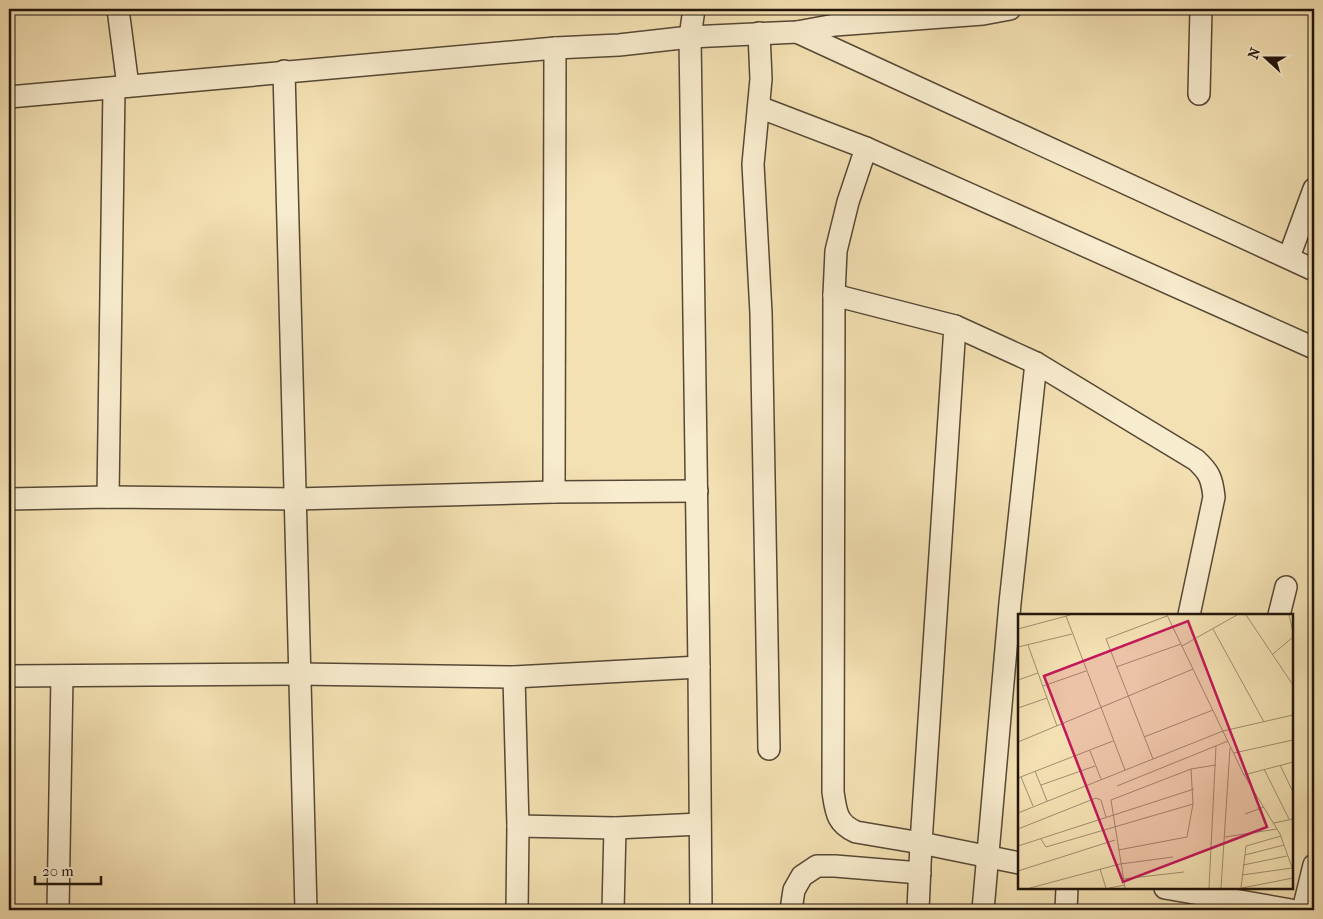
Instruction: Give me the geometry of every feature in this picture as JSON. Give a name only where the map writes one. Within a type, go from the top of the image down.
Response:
[{"type":"street","points":[[108,497],[121,87],[118,9]]},
{"type":"street","points":[[694,9],[690,37],[701,910]]},
{"type":"street","points":[[9,96],[555,48],[619,45],[690,37],[797,32],[836,17],[1010,9]]},
{"type":"street","points":[[1199,94],[1201,9]]},
{"type":"street","points":[[797,32],[1314,270]]},
{"type":"street","points":[[760,33],[761,79],[753,164],[761,312],[769,749]]},
{"type":"street","points":[[554,492],[555,48]]},
{"type":"street","points":[[284,71],[296,499],[298,674],[306,910]]},
{"type":"street","points":[[759,107],[866,148],[1314,348]]},
{"type":"street","points":[[866,148],[848,202],[836,251],[834,295],[833,792],[837,815],[846,827],[856,832],[1018,863]]},
{"type":"street","points":[[1288,257],[1314,190]]},
{"type":"street","points":[[834,295],[955,326],[1036,363],[1196,460],[1207,470],[1213,483],[1214,497],[1189,614]]},
{"type":"street","points":[[918,910],[955,326]]},
{"type":"street","points":[[983,910],[1010,603],[1036,363]]},
{"type":"street","points":[[9,499],[108,497],[296,499],[554,492],[697,491]]},
{"type":"street","points":[[1279,614],[1286,587]]},
{"type":"street","points":[[9,676],[298,674],[514,677],[699,667]]},
{"type":"street","points":[[58,910],[62,676]]},
{"type":"street","points":[[514,677],[518,826],[517,910]]},
{"type":"street","points":[[518,826],[615,828],[700,824]]},
{"type":"street","points":[[613,910],[615,828]]},
{"type":"street","points":[[1303,910],[1314,865]]},
{"type":"street","points":[[791,910],[794,890],[802,876],[817,866],[920,873]]},
{"type":"street","points":[[1066,910],[1067,889]]},
{"type":"street","points":[[1170,889],[1212,898],[1292,910]]}]
